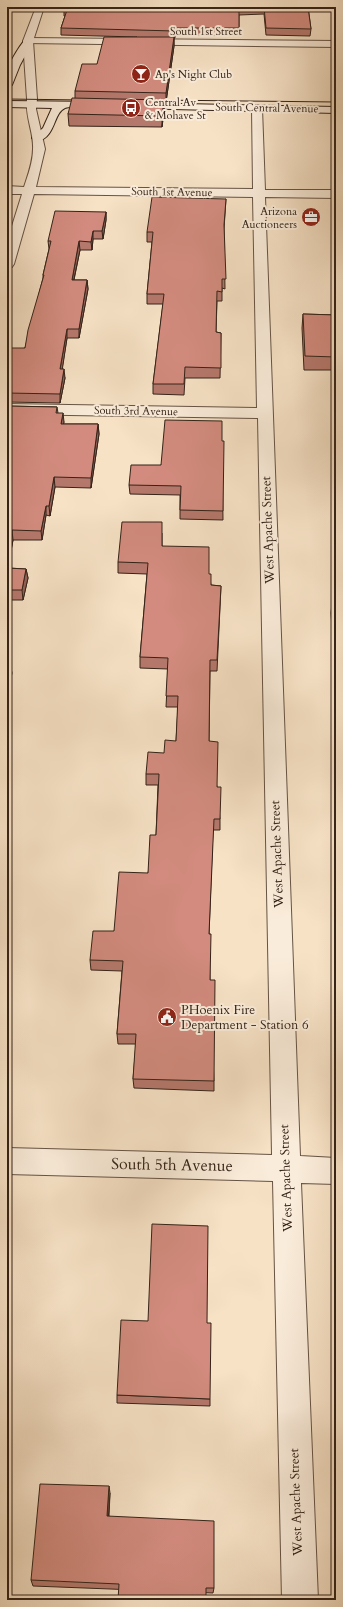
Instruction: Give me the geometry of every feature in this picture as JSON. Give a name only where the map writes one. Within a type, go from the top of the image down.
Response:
[{"type":"street","points":[[7,85],[15,65],[28,41],[40,7]]},
{"type":"street","points":[[7,264],[29,190],[39,149],[28,41]]},
{"type":"street","name":"South 1st Street","points":[[28,41],[336,44]]},
{"type":"street","points":[[14,94],[63,105],[108,106]]},
{"type":"street","points":[[7,104],[34,98]]},
{"type":"street","points":[[38,138],[48,129],[56,110],[63,105]]},
{"type":"street","name":"South Central Avenue","points":[[124,106],[336,110]]},
{"type":"street","name":"West Apache Street","points":[[257,108],[258,193],[286,1168],[300,1600]]},
{"type":"street","name":"South 1st Avenue","points":[[7,190],[336,194]]},
{"type":"street","name":"South 3rd Avenue","points":[[7,409],[265,413]]},
{"type":"street","name":"South 5th Avenue","points":[[7,1161],[286,1168],[336,1171]]},
{"type":"building","points":[[64,7],[264,7],[239,8],[239,28],[175,28],[175,31],[61,28],[67,10],[64,10]]},
{"type":"building","points":[[264,7],[308,7],[311,29],[266,28]]},
{"type":"building","points":[[104,37],[174,37],[166,93],[75,91],[82,64],[97,64]]},
{"type":"building","points":[[72,98],[164,100],[162,116],[68,114]]},
{"type":"building","points":[[152,197],[226,199],[224,225],[226,279],[222,279],[222,292],[217,291],[216,332],[221,333],[221,368],[185,367],[184,384],[153,384],[164,294],[147,294],[153,232],[147,232]]},
{"type":"building","points":[[55,211],[106,212],[102,231],[93,231],[91,242],[79,241],[72,280],[87,280],[79,329],[67,329],[60,369],[64,369],[60,394],[7,393],[7,353],[9,348],[25,348],[28,330],[44,275],[51,241],[48,241]]},
{"type":"building","points":[[303,314],[336,315],[336,357],[305,356]]},
{"type":"building","points":[[7,406],[57,407],[56,413],[63,413],[61,424],[98,424],[91,478],[54,477],[49,506],[46,506],[41,531],[12,530],[7,556]]},
{"type":"building","points":[[165,420],[222,421],[222,441],[224,441],[223,511],[180,510],[181,486],[129,485],[131,465],[161,465]]},
{"type":"building","points":[[122,522],[162,522],[162,546],[209,547],[209,574],[211,574],[211,585],[221,586],[217,660],[210,660],[209,741],[218,742],[217,787],[221,787],[220,819],[214,819],[209,934],[211,934],[210,980],[215,980],[214,1081],[133,1079],[136,1034],[117,1034],[123,961],[90,960],[93,931],[114,931],[119,872],[148,873],[150,835],[156,835],[159,774],[146,774],[148,752],[164,753],[165,740],[176,741],[178,696],[166,696],[168,658],[140,657],[148,563],[118,562]]},
{"type":"building","points":[[7,568],[26,569],[22,590],[7,590]]},
{"type":"building","points":[[332,603],[336,603],[336,661]]},
{"type":"building","points":[[7,663],[10,663],[7,680]]},
{"type":"building","points":[[152,1224],[208,1226],[207,1323],[211,1323],[210,1399],[117,1395],[121,1320],[148,1321]]},
{"type":"building","points":[[40,1484],[109,1486],[107,1516],[214,1521],[214,1588],[206,1588],[206,1600],[118,1600],[119,1584],[31,1580]]},
{"type":"tram line","points":[[7,99],[83,100]]},
{"type":"tram line","points":[[155,100],[336,102]]},
{"type":"place","name":"Ap's Night Club","points":[[141,74]]},
{"type":"place","name":"Central Av & Mohave St","points":[[131,108]]},
{"type":"place","name":"Arizona Auctioneers","points":[[311,217]]},
{"type":"place","name":"PHoenix Fire Department - Station 6","points":[[167,1017]]}]
